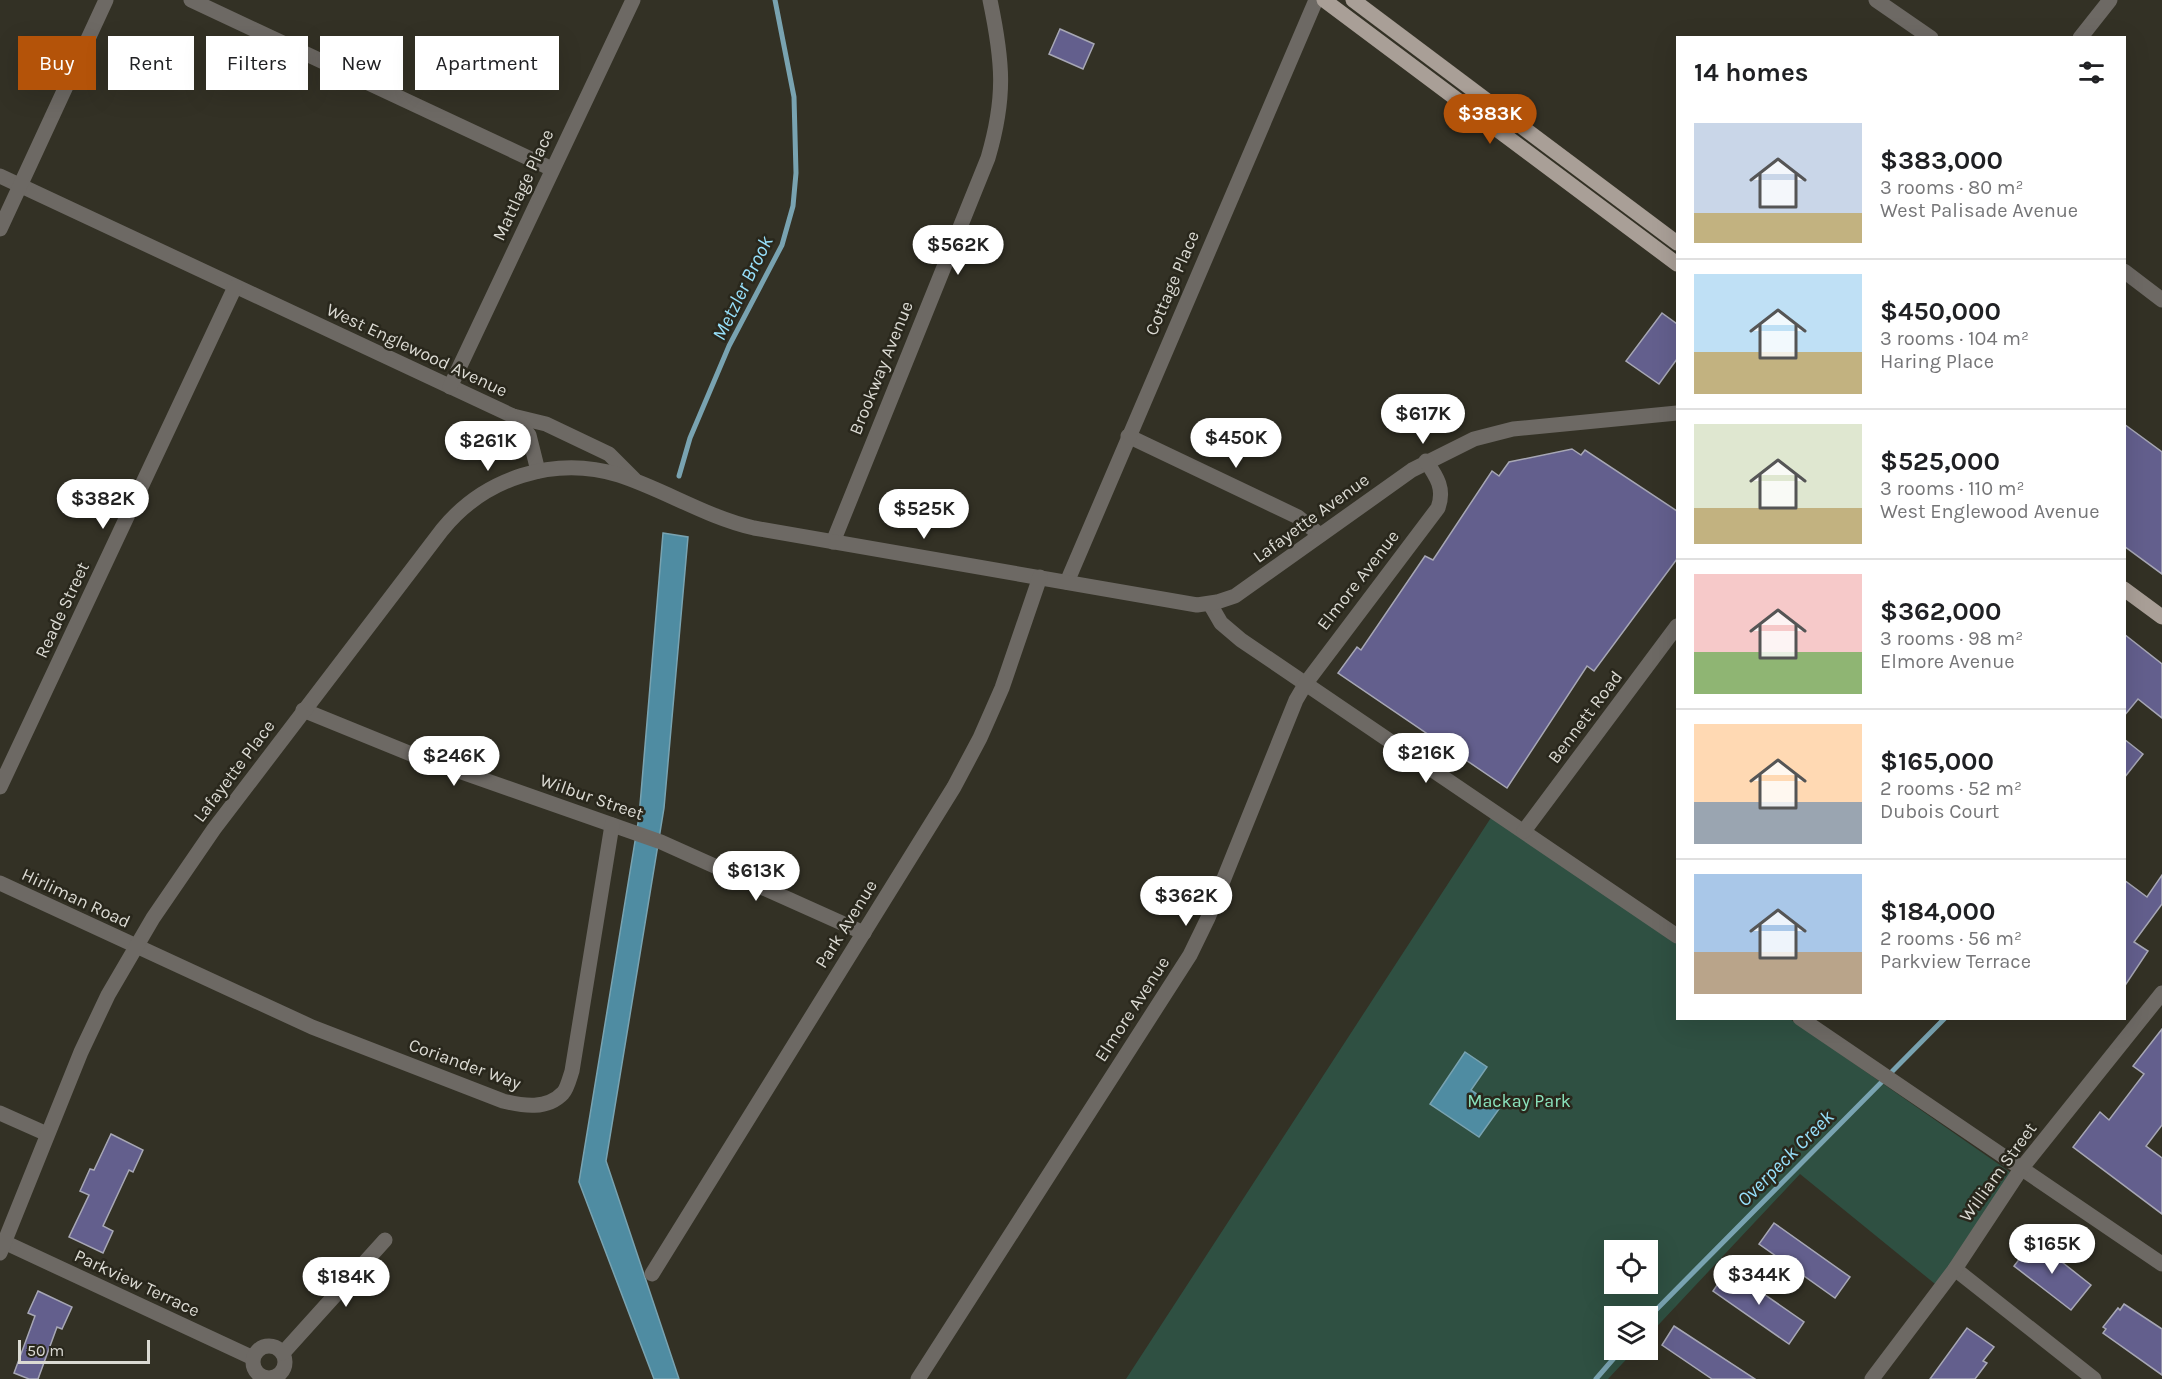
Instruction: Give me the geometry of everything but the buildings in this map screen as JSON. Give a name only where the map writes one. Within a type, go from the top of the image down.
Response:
[{"type":"main road","points":[[1323,0],[1676,263]]},
{"type":"main road","points":[[1353,0],[1676,242]]},
{"type":"main road","points":[[1571,185],[1582,172]]},
{"type":"main road","points":[[2126,590],[2162,617]]},
{"type":"street","points":[[0,229],[106,0]]},
{"type":"street","points":[[191,0],[552,169]]},
{"type":"street","name":"Mattlage Place","points":[[450,387],[633,0]]},
{"type":"street","name":"Brookway Avenue","points":[[833,542],[991,147],[1001,98],[1002,69],[999,40],[990,0]]},
{"type":"street","name":"Cottage Place","points":[[1067,582],[1316,0]]},
{"type":"street","points":[[1876,0],[1928,36]]},
{"type":"street","points":[[2082,36],[2110,0]]},
{"type":"street","name":"West Englewood Avenue","points":[[0,176],[513,416],[546,424],[609,454],[638,483],[734,523],[1180,604],[1210,604]]},
{"type":"street","points":[[2126,273],[2162,300]]},
{"type":"street","name":"Reade Street","points":[[0,787],[236,287]]},
{"type":"street","name":"Lafayette Avenue","points":[[1210,604],[1240,592],[1426,462],[1474,439],[1500,431],[1676,412]]},
{"type":"street","points":[[513,416],[529,435],[538,471]]},
{"type":"street","points":[[1128,436],[1298,516],[1320,535]]},
{"type":"street","name":"Elmore Avenue","points":[[918,1379],[1190,955],[1208,918],[1296,700],[1306,683],[1438,508],[1440,485],[1426,462]]},
{"type":"street","name":"Lafayette Place","points":[[2,1247],[81,1052],[135,947],[186,868],[303,710],[457,513],[502,483],[555,468],[584,468],[611,473],[638,483]]},
{"type":"street","name":"Park Avenue","points":[[652,1274],[954,787],[980,738],[1010,668],[1040,577]]},
{"type":"street","points":[[1210,604],[1218,618],[1231,632],[1676,935]]},
{"type":"street","name":"Bennett Road","points":[[1524,831],[1676,627]]},
{"type":"street","name":"Wilbur Street","points":[[303,710],[416,756],[661,842],[864,933]]},
{"type":"street","name":"Coriander Way","points":[[135,947],[322,1031],[503,1101],[522,1106],[540,1106],[563,1093],[572,1071],[615,826]]},
{"type":"street","name":"Hirliman Road","points":[[0,883],[135,947]]},
{"type":"street","name":"William Street","points":[[1872,1379],[1955,1269],[2021,1169],[2162,993]]},
{"type":"street","points":[[1803,1020],[2162,1264]]},
{"type":"street","points":[[0,1113],[47,1134]]},
{"type":"street","name":"Parkview Terrace","points":[[2,1247],[253,1358],[255,1371],[266,1378],[272,1378],[283,1371],[285,1358],[283,1353],[385,1240]]},
{"type":"street","points":[[1955,1269],[2094,1379]]},
{"type":"street","points":[[253,1358],[256,1352],[266,1346],[273,1346],[283,1353]]},
{"type":"green space","name":"Mackay Park","points":[[1494,813],[1676,939],[1676,1020],[1791,1020],[2020,1179],[1940,1288],[1800,1174],[1658,1325],[1658,1306],[1604,1306],[1604,1360],[1626,1360],[1608,1379],[1126,1379]]},
{"type":"water","points":[[663,533],[688,537],[664,808],[606,1161],[679,1379],[654,1379],[579,1182],[639,817]]},
{"type":"water","points":[[1465,1052],[1487,1067],[1471,1090],[1499,1109],[1479,1137],[1430,1104]]},
{"type":"waterway","name":"Metzler Brook","points":[[679,476],[690,438],[729,346],[782,245],[793,206],[796,173],[794,97],[775,0]]},
{"type":"waterway","name":"Overpeck Creek","points":[[1658,1308],[1943,1020]]},
{"type":"waterway","name":"Overpeck Creek","points":[[1596,1379],[1612,1360]]}]
